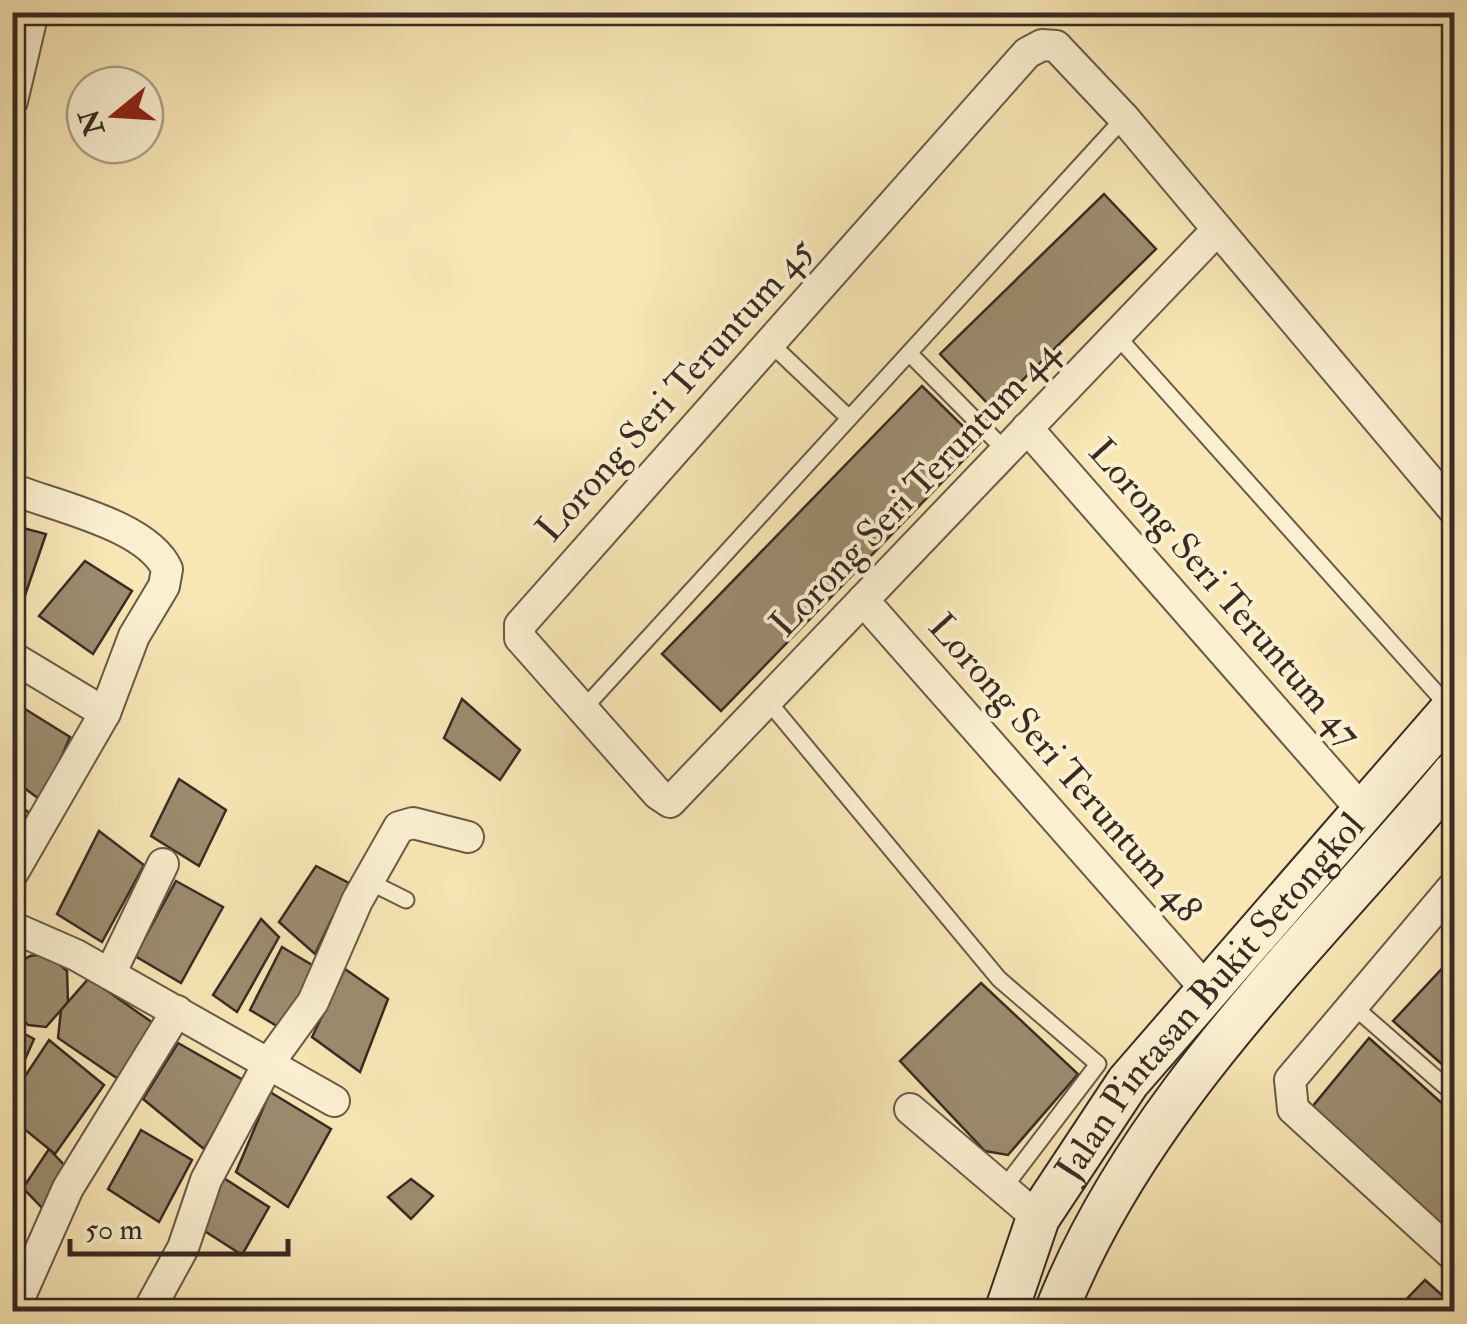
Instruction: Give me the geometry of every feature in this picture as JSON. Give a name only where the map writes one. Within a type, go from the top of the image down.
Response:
[{"type":"main road","name":"Jalan Pintasan Bukit Setongkol","points":[[1006,1312],[1038,1218],[1128,1082],[1453,708]]},
{"type":"main road","name":"Jalan Pintasan Bukit Setongkol","points":[[1056,1312],[1078,1254],[1159,1123],[1248,1011],[1454,773]]},
{"type":"street","points":[[12,101],[33,12]]},
{"type":"street","name":"Lorong Seri Teruntum 45","points":[[670,802],[658,794],[520,638],[520,625],[1027,53],[1042,46],[1056,46],[1124,118]]},
{"type":"street","points":[[1124,118],[1454,510]]},
{"type":"street","name":"Lorong Seri Teruntum 44","points":[[670,802],[1217,230]]},
{"type":"street","name":"Lorong Seri Teruntum 47","points":[[1028,428],[1362,810]]},
{"type":"street","points":[[12,489],[130,533],[152,546],[167,569],[164,586],[134,636],[105,713],[12,874]]},
{"type":"street","name":"Lorong Seri Teruntum 48","points":[[863,600],[1206,990]]},
{"type":"street","points":[[12,658],[105,713]]},
{"type":"street","points":[[148,1312],[183,1248],[206,1180],[268,1064],[313,1002],[368,881],[399,827],[413,823],[468,837]]},
{"type":"street","points":[[110,974],[163,864]]},
{"type":"street","points":[[1448,905],[1352,1004],[1290,1080],[1293,1109],[1454,1256]]},
{"type":"street","points":[[12,927],[110,974],[334,1101]]},
{"type":"street","points":[[13,1312],[68,1188],[177,1011]]},
{"type":"street","points":[[910,1109],[1038,1218]]},
{"type":"lane","points":[[584,708],[1124,118]]},
{"type":"lane","points":[[1116,335],[1453,708]]},
{"type":"lane","points":[[770,344],[850,418]]},
{"type":"lane","points":[[909,353],[1006,451]]},
{"type":"lane","points":[[768,700],[999,979],[1098,1064],[1004,1188]]},
{"type":"lane","points":[[368,881],[406,900]]},
{"type":"lane","points":[[1352,1004],[1454,1094]]},
{"type":"building","points":[[1104,194],[1156,249],[993,409],[940,354]]},
{"type":"building","points":[[922,386],[980,443],[721,711],[662,654]]},
{"type":"building","points":[[12,525],[46,534],[18,616],[12,614]]},
{"type":"building","points":[[85,561],[132,591],[93,654],[39,616]]},
{"type":"building","points":[[462,699],[520,750],[500,780],[444,738]]},
{"type":"building","points":[[25,709],[70,737],[42,801],[12,779],[12,731]]},
{"type":"building","points":[[179,779],[226,810],[199,866],[151,836]]},
{"type":"building","points":[[12,801],[33,815],[12,848]]},
{"type":"building","points":[[99,831],[144,865],[102,942],[57,914]]},
{"type":"building","points":[[316,866],[349,883],[315,954],[279,922]]},
{"type":"building","points":[[176,881],[223,907],[181,983],[135,956]]},
{"type":"building","points":[[261,919],[279,937],[237,1012],[213,995]]},
{"type":"building","points":[[282,947],[317,968],[282,1029],[250,1010]]},
{"type":"building","points":[[47,954],[67,971],[68,1002],[46,1027],[28,1025],[12,1006],[12,967],[30,956]]},
{"type":"building","points":[[1450,960],[1454,964],[1454,1075],[1393,1021]]},
{"type":"building","points":[[345,969],[388,999],[360,1072],[312,1037]]},
{"type":"building","points":[[89,978],[153,1023],[121,1081],[58,1038],[61,1010]]},
{"type":"building","points":[[981,983],[1078,1074],[1008,1155],[985,1151],[900,1061]]},
{"type":"building","points":[[12,1027],[34,1039],[12,1089]]},
{"type":"building","points":[[1369,1038],[1454,1114],[1454,1239],[1312,1107]]},
{"type":"building","points":[[49,1040],[104,1085],[55,1154],[12,1119],[12,1096]]},
{"type":"building","points":[[178,1043],[245,1081],[204,1149],[143,1099]]},
{"type":"building","points":[[270,1092],[331,1129],[288,1207],[236,1172]]},
{"type":"building","points":[[141,1130],[192,1160],[159,1222],[108,1189]]},
{"type":"building","points":[[49,1149],[68,1169],[45,1211],[23,1188]]},
{"type":"building","points":[[219,1175],[269,1207],[242,1255],[203,1230]]},
{"type":"building","points":[[411,1179],[433,1196],[411,1219],[388,1197]]},
{"type":"building","points":[[1425,1280],[1454,1306],[1454,1312],[1394,1312]]}]
